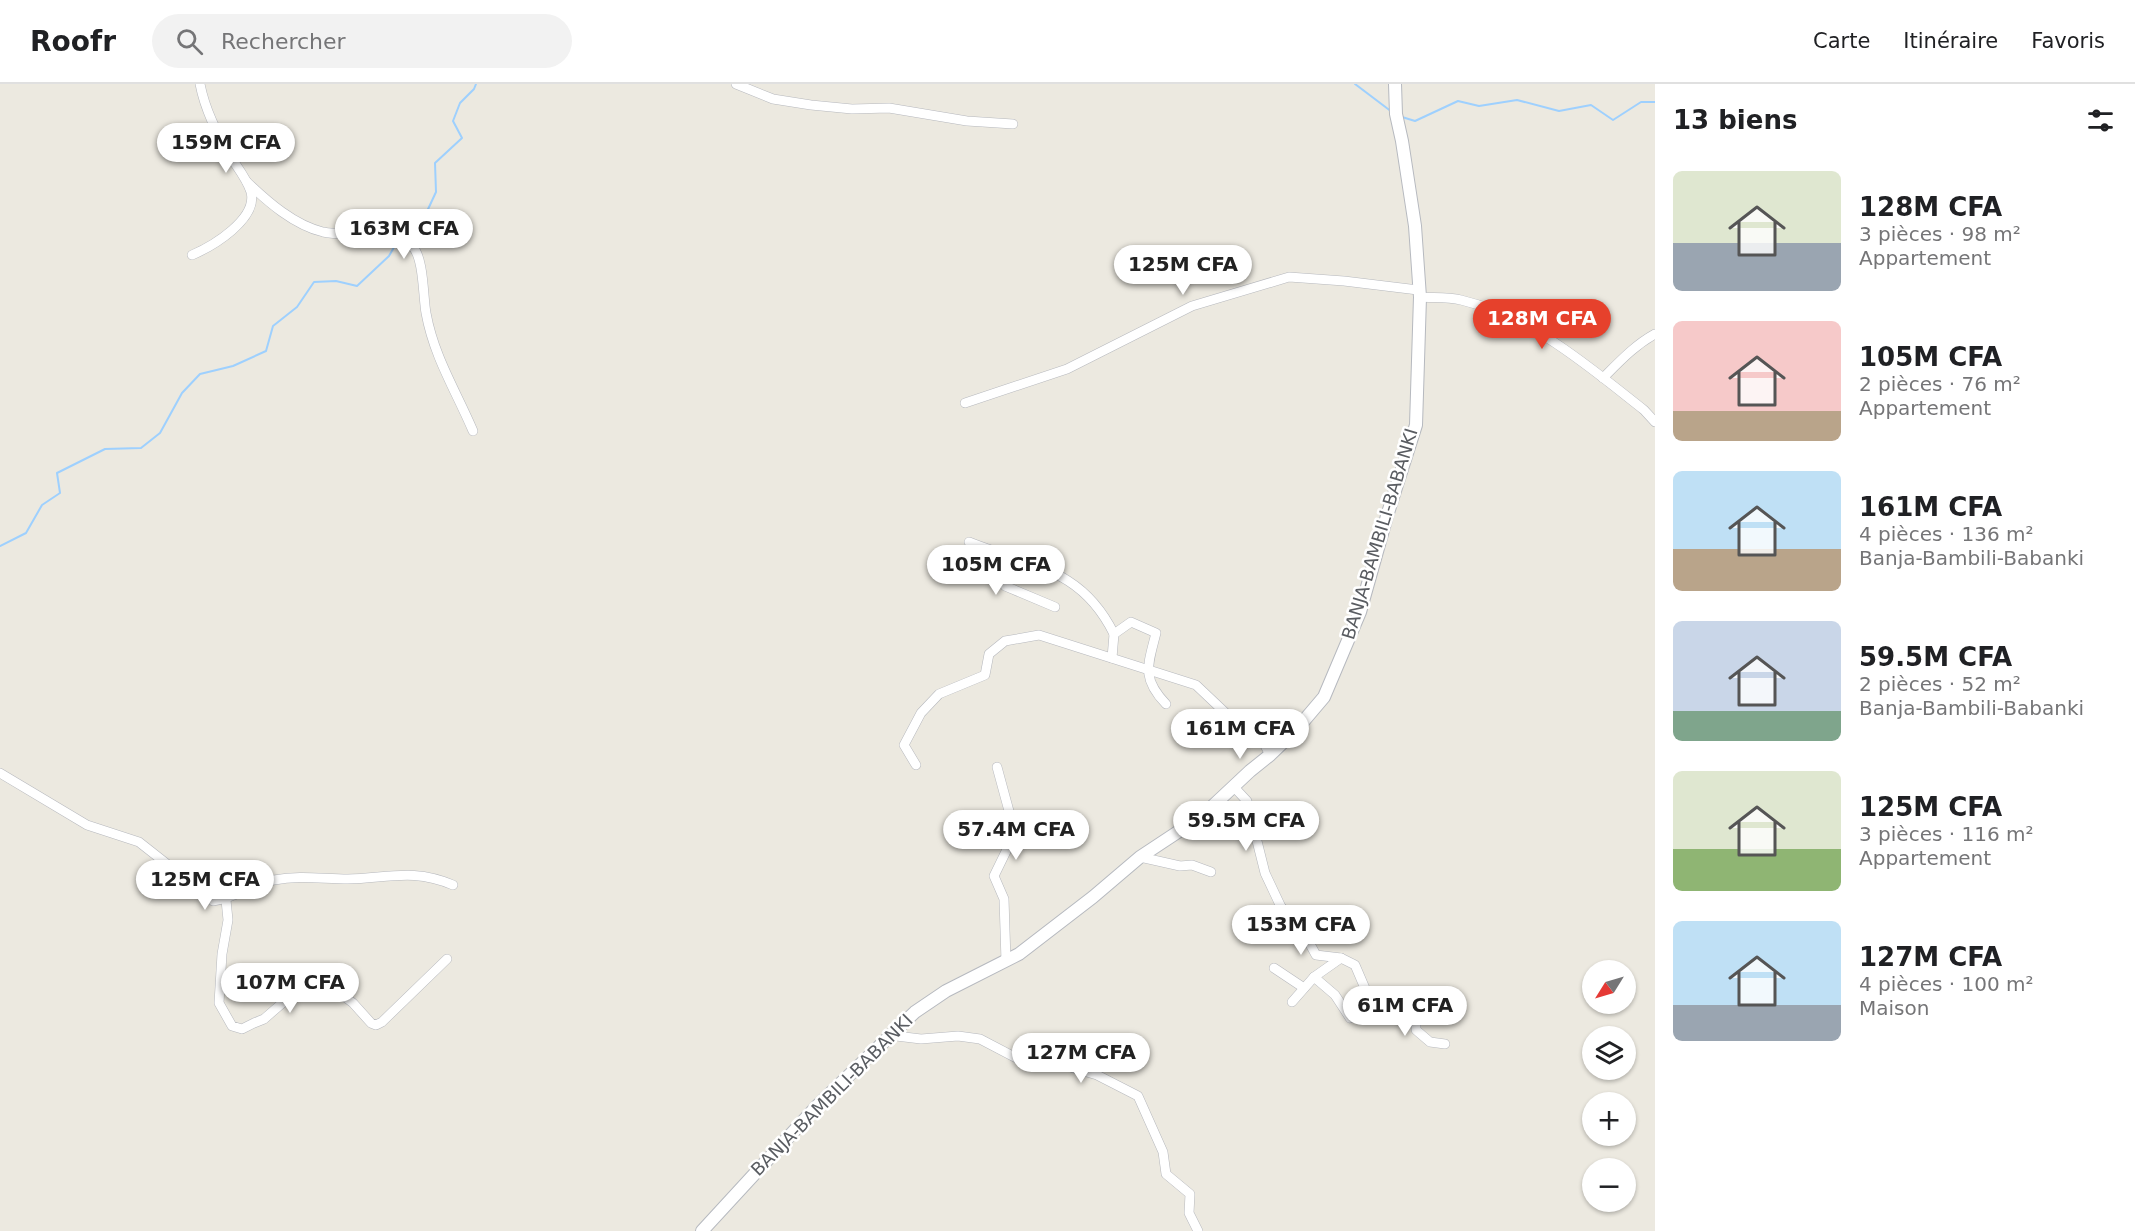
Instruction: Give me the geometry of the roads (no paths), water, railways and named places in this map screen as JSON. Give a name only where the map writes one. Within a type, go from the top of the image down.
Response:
[{"type":"street","points":[[192,255],[225,236],[243,220],[251,207],[252,193],[215,128],[203,102],[200,84]]},
{"type":"street","points":[[736,84],[772,99],[852,109],[889,108],[967,121],[1012,124]]},
{"type":"street","name":"BANJA-BAMBILI-BABANKI","points":[[702,1231],[809,1114],[888,1035],[915,1012],[946,991],[1019,954],[1094,897],[1140,857],[1202,816],[1233,786],[1270,756],[1324,697],[1360,612],[1416,425],[1419,294],[1415,226],[1402,141],[1395,114],[1395,84]]},
{"type":"street","points":[[247,182],[266,200],[295,220],[321,231],[389,239],[414,247],[420,266],[426,314],[436,350],[446,377],[473,431]]},
{"type":"street","points":[[965,403],[1067,369],[1192,306],[1289,277],[1344,281],[1460,300],[1499,313],[1552,340],[1644,410],[1655,422]]},
{"type":"street","points":[[1603,378],[1643,340],[1655,334]]},
{"type":"street","points":[[1055,607],[1005,586],[1000,575],[969,542],[1061,575],[1088,594],[1105,616],[1114,634],[1112,658]]},
{"type":"street","points":[[1114,634],[1131,622],[1156,633],[1147,669],[1154,691],[1166,704]]},
{"type":"street","points":[[916,765],[904,745],[921,713],[939,694],[986,675],[989,654],[1005,641],[1038,635],[1196,685],[1234,721],[1260,736],[1270,756]]},
{"type":"street","points":[[997,767],[1015,833],[994,876],[1004,899],[1006,961]]},
{"type":"street","points":[[0,773],[87,825],[139,842],[172,868],[198,881],[213,901],[226,900],[249,887],[274,880],[314,876],[347,879],[407,874],[434,877],[453,885]]},
{"type":"street","points":[[1233,786],[1247,801],[1265,873],[1281,908],[1299,924],[1316,955],[1341,958],[1355,965],[1373,1007]]},
{"type":"street","points":[[1140,857],[1180,866],[1192,865],[1211,872]]},
{"type":"street","points":[[226,900],[228,920],[222,954],[219,1003],[232,1026],[237,1028],[242,1029],[264,1019],[287,999],[312,984],[326,983],[348,998],[371,1023],[376,1025],[382,1022],[447,959]]},
{"type":"street","points":[[1262,918],[1281,908]]},
{"type":"street","points":[[1292,1002],[1314,977],[1341,958]]},
{"type":"street","points":[[1274,968],[1304,988]]},
{"type":"street","points":[[1314,977],[1335,995],[1350,1018],[1373,1007],[1412,1010],[1416,1017],[1416,1030],[1430,1042],[1445,1044]]},
{"type":"street","points":[[888,1035],[921,1039],[958,1036],[980,1039],[1022,1060],[1060,1064],[1097,1075],[1138,1096],[1163,1152],[1166,1174],[1190,1194],[1189,1213],[1198,1231]]},
{"type":"waterway","points":[[399,237],[403,230],[423,220],[436,192],[435,163],[462,138],[453,121],[460,103],[476,84]]},
{"type":"waterway","points":[[1355,84],[1392,112]]},
{"type":"waterway","points":[[1402,117],[1415,121],[1458,101],[1479,106],[1517,100],[1559,111],[1591,105],[1613,120],[1641,102],[1655,102]]},
{"type":"waterway","points":[[0,546],[26,533],[42,505],[60,493],[57,473],[105,449],[141,448],[160,433],[182,393],[200,374],[233,366],[266,351],[273,326],[297,307],[314,282],[336,281],[357,286],[389,256],[397,242]]}]
